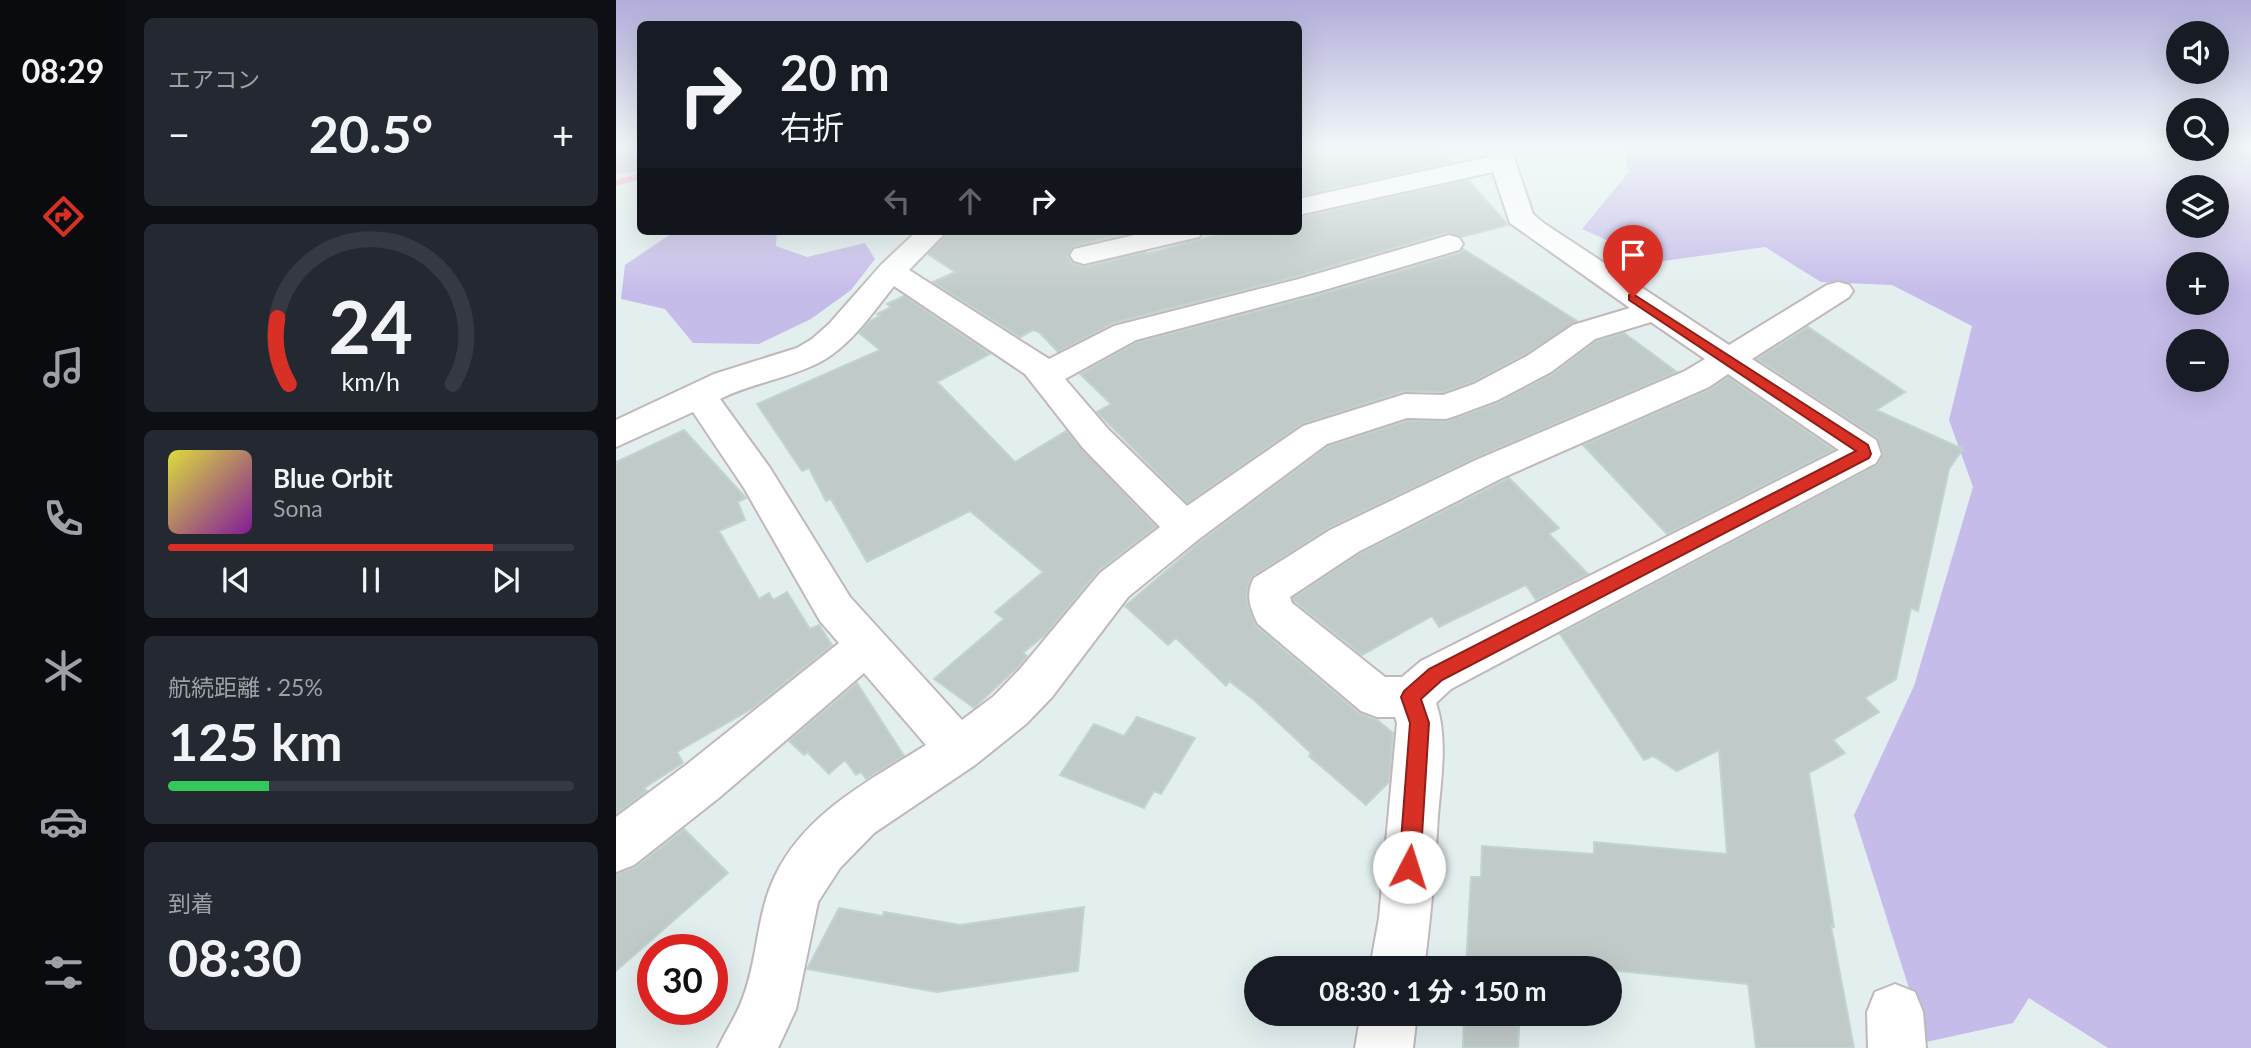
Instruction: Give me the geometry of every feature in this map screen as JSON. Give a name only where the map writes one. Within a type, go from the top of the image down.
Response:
[{"type":"street","points":[[1302,206],[1340,196]]},
{"type":"street","points":[[1513,196],[1520,217],[1653,311],[1731,360],[1863,449],[1863,454],[1436,675],[1410,697],[1377,696],[1273,612],[1268,590],[1344,541],[1489,469],[1697,379],[1731,360],[1838,291]]},
{"type":"street","points":[[616,435],[726,382],[808,355],[823,346],[841,331],[891,271],[929,235]]},
{"type":"street","points":[[1084,255],[1163,235]]},
{"type":"street","points":[[1045,375],[1125,333],[1310,285],[1448,244]]},
{"type":"street","points":[[891,271],[1037,366],[1096,439],[1185,528]]},
{"type":"street","points":[[747,1048],[768,1009],[794,892],[822,850],[857,816],[959,750],[1010,710],[1114,584],[1185,528],[1315,435],[1405,406],[1446,407],[1486,392],[1539,364],[1584,332],[1653,311]]},
{"type":"street","points":[[699,394],[757,478],[835,609],[959,750]]},
{"type":"street","points":[[616,847],[703,781],[867,645]]},
{"type":"street","points":[[1398,956],[1405,918],[1420,723],[1410,697]]},
{"type":"street","points":[[1384,1048],[1387,1026]]},
{"type":"shaded area","points":[[1609,196],[2166,196],[2166,238],[2229,238],[2229,196],[2251,196],[2251,1048],[2108,1048],[2029,998],[2013,1023],[1926,1042],[1854,815],[1914,686],[1973,487],[1949,420],[1972,326],[1892,285],[1821,282],[1765,247],[1656,262],[1582,229]]},
{"type":"shaded area","points":[[669,235],[777,235],[776,246],[807,257],[865,243],[875,259],[851,290],[811,319],[759,344],[693,343],[665,309],[621,299],[625,265]]},
{"type":"building","points":[[1397,196],[1482,196],[1508,225],[1461,237],[1448,232],[1298,276],[1113,323],[1058,352],[1039,332],[1033,330],[1020,337],[933,282],[955,272],[928,254],[946,235],[1120,235],[1073,246],[1068,256],[1073,264],[1085,267],[1217,235],[1302,235],[1302,217]]},
{"type":"building","points":[[1463,249],[1577,321],[1526,354],[1473,382],[1443,392],[1404,391],[1302,424],[1187,503],[1097,412],[1111,404],[1080,374],[1137,342],[1322,294],[1460,253]]},
{"type":"building","points":[[904,296],[990,354],[937,382],[1015,462],[1066,431],[1156,527],[1098,571],[1046,634],[1023,653],[1027,656],[1018,667],[974,708],[934,679],[1004,619],[995,612],[1043,572],[970,511],[867,562],[831,499],[826,501],[809,468],[802,471],[757,404],[880,350],[859,333],[870,321],[880,316],[877,314],[891,307],[887,304]]},
{"type":"building","points":[[1808,327],[1905,392],[1876,410],[1963,449],[1949,469],[1918,611],[1911,608],[1896,679],[1865,698],[1879,712],[1833,740],[1845,753],[1809,773],[1834,927],[1831,926],[1854,1048],[1756,1048],[1748,984],[1622,971],[1622,956],[1467,956],[1471,877],[1481,877],[1482,846],[1594,854],[1594,842],[1727,854],[1719,750],[1677,771],[1653,756],[1644,760],[1560,634],[1878,464],[1883,453],[1877,438],[1757,359]]},
{"type":"building","points":[[1624,333],[1677,372],[1475,458],[1329,528],[1252,577],[1247,589],[1247,601],[1256,626],[1359,713],[1377,720],[1393,733],[1389,782],[1366,805],[1309,756],[1311,753],[1254,700],[1229,681],[1226,686],[1176,638],[1168,645],[1125,606],[1201,541],[1328,446],[1407,421],[1447,421],[1499,402],[1552,374],[1596,341]]},
{"type":"building","points":[[1728,377],[1834,450],[1667,534],[1583,445],[1710,389]]},
{"type":"building","points":[[684,430],[746,498],[738,502],[745,520],[719,531],[759,599],[769,593],[773,600],[787,592],[810,629],[819,625],[832,645],[753,708],[677,752],[683,763],[644,788],[647,791],[616,814],[616,462]]},
{"type":"building","points":[[1509,478],[1559,528],[1549,534],[1588,574],[1536,600],[1526,585],[1439,627],[1432,616],[1362,655],[1294,601],[1293,598],[1359,554]]},
{"type":"building","points":[[857,683],[904,756],[866,779],[861,772],[856,775],[845,760],[829,774],[807,752],[804,755],[789,741]]},
{"type":"building","points":[[1137,717],[1195,738],[1161,794],[1154,791],[1144,808],[1060,775],[1094,724],[1124,736]]},
{"type":"building","points":[[684,829],[728,873],[658,934],[637,934],[637,953],[616,971],[616,874],[636,867]]},
{"type":"building","points":[[1084,907],[1078,971],[937,992],[807,969],[839,908],[883,916],[884,912],[960,925]]},
{"type":"building","points":[[1464,1026],[1519,1026],[1518,1048],[1463,1048]]},
{"type":"route","points":[[1409,867],[1420,723],[1410,697],[1436,675],[1863,454],[1863,449],[1633,297]]}]
